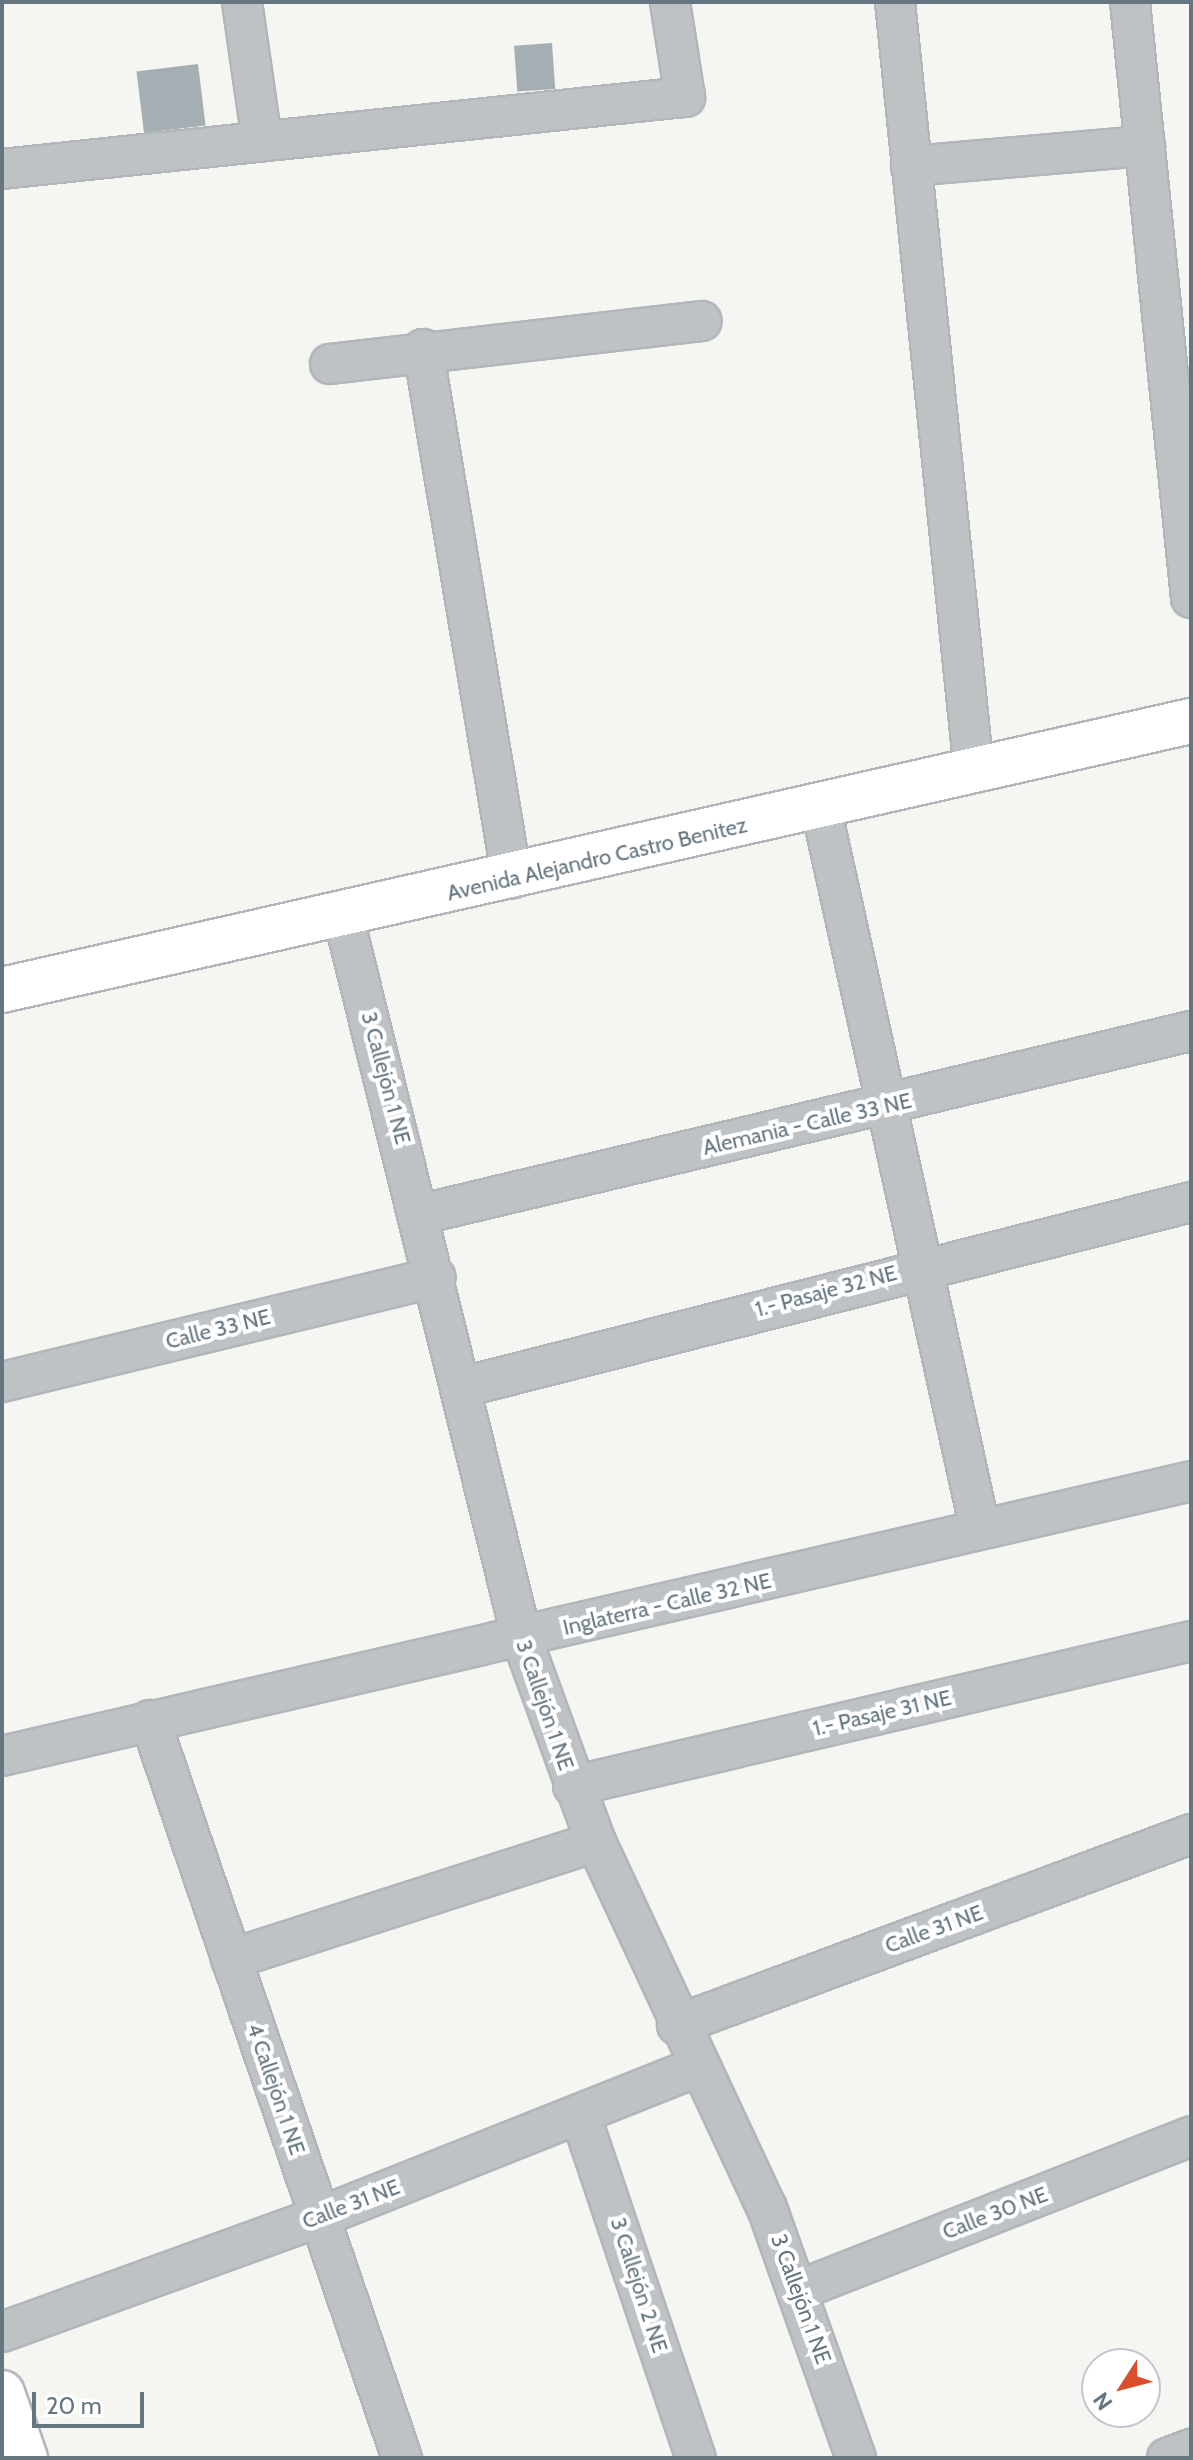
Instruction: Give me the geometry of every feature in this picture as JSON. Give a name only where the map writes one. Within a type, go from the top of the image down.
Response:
[{"type":"street","points":[[242,2],[262,141]]},
{"type":"street","points":[[2,169],[685,97],[670,2]]},
{"type":"street","points":[[895,2],[974,772]]},
{"type":"street","points":[[1130,2],[1191,598]]},
{"type":"street","points":[[911,166],[1145,146]]},
{"type":"street","points":[[330,364],[423,349],[702,321]]},
{"type":"street","points":[[423,349],[512,879]]},
{"type":"street","name":"Avenida Alejandro Castro Benitez","points":[[2,990],[512,879],[1191,721]]},
{"type":"street","points":[[821,808],[890,1104],[980,1529]]},
{"type":"street","name":"3 Callejón 1 NE","points":[[343,915],[422,1214],[463,1387],[475,1459],[522,1639],[573,1786],[596,1842],[799,2290],[856,2458]]},
{"type":"street","name":"Alemania - Calle 33 NE","points":[[422,1214],[1191,1031]]},
{"type":"street","name":"1.- Pasaje 32 NE","points":[[463,1387],[922,1265],[1191,1202]]},
{"type":"street","name":"Calle 33 NE","points":[[2,1382],[435,1277]]},
{"type":"street","name":"Inglaterra - Calle 32 NE","points":[[2,1756],[150,1720],[522,1639],[1191,1481]]},
{"type":"street","name":"1.- Pasaje 31 NE","points":[[573,1786],[1191,1641]]},
{"type":"street","name":"4 Callejón 1 NE","points":[[150,1720],[402,2458]]},
{"type":"street","name":"Calle 31 NE","points":[[677,2025],[1191,1834]]},
{"type":"street","points":[[231,1959],[596,1842]]},
{"type":"street","name":"Calle 31 NE","points":[[2,2332],[320,2217],[697,2067]]},
{"type":"street","name":"3 Callejón 2 NE","points":[[580,2114],[696,2458]]},
{"type":"street","name":"Calle 30 NE","points":[[799,2290],[1191,2136]]},
{"type":"street","points":[[2,2393],[25,2458]]},
{"type":"street","points":[[1167,2458],[1191,2449]]},
{"type":"building","points":[[552,43],[555,89],[517,92],[514,46]]},
{"type":"building","points":[[198,64],[206,126],[144,133],[136,72]]}]
